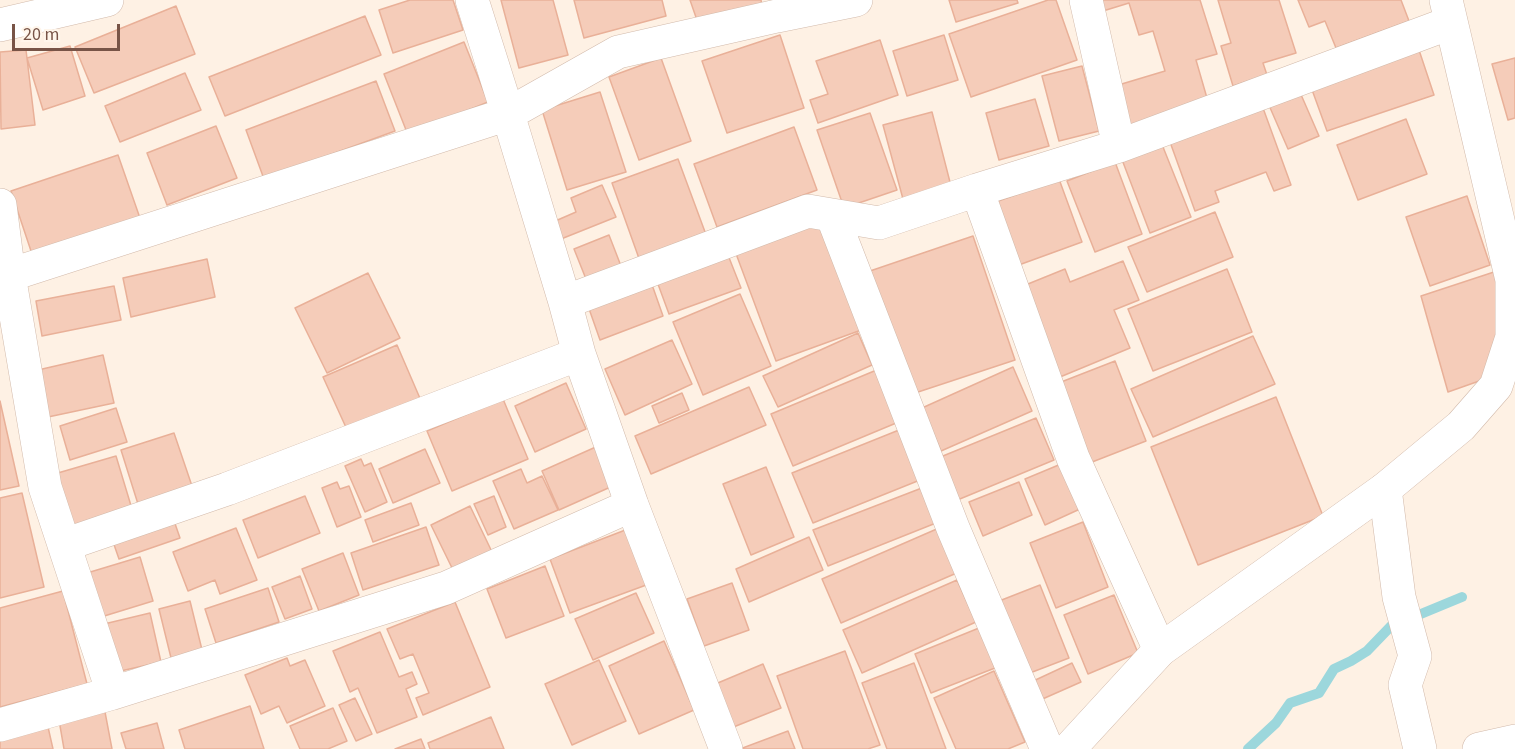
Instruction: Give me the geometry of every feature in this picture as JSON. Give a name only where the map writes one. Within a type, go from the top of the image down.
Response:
[{"type":"street","points":[[0,25],[107,0]]},
{"type":"street","points":[[472,0],[579,354],[633,505],[726,749]]},
{"type":"street","points":[[4,277],[508,114],[618,52],[774,8],[856,0]]},
{"type":"street","points":[[1086,0],[1119,146]]},
{"type":"street","points":[[564,302],[808,211],[832,215],[879,223],[977,189],[1119,146],[1448,11],[1514,280],[1512,337],[1496,386],[1461,426],[1385,489],[1160,650],[1067,748],[952,528],[832,215]]},
{"type":"street","points":[[977,189],[1073,458],[1160,650]]},
{"type":"street","points":[[0,205],[4,277],[45,487],[113,693]]},
{"type":"street","points":[[64,545],[227,489],[579,354]]},
{"type":"street","points":[[1385,489],[1399,597],[1415,656],[1405,684],[1420,749]]},
{"type":"street","points":[[0,724],[113,693],[446,588],[633,505]]},
{"type":"street","points":[[1479,749],[1515,741]]},
{"type":"building","points":[[410,0],[453,0],[463,30],[393,53],[379,10]]},
{"type":"building","points":[[501,0],[553,0],[568,55],[519,68]]},
{"type":"building","points":[[574,0],[662,0],[666,16],[584,38]]},
{"type":"building","points":[[690,0],[761,0],[762,5],[699,26]]},
{"type":"building","points":[[949,0],[1017,0],[1018,3],[956,22]]},
{"type":"building","points":[[1048,0],[1056,0],[1077,60],[971,97],[949,34]]},
{"type":"building","points":[[1085,0],[1200,0],[1217,54],[1196,60],[1209,105],[1118,133],[1105,89],[1165,71],[1153,31],[1139,35],[1129,3],[1090,15]]},
{"type":"building","points":[[1218,0],[1279,0],[1296,53],[1263,63],[1267,75],[1233,86],[1221,46],[1231,43]]},
{"type":"building","points":[[1298,0],[1401,0],[1409,21],[1336,48],[1325,21],[1309,27]]},
{"type":"building","points":[[176,6],[195,54],[94,93],[75,47]]},
{"type":"building","points":[[365,16],[381,55],[225,116],[209,77]]},
{"type":"building","points":[[780,35],[804,108],[727,133],[702,61]]},
{"type":"building","points":[[944,35],[958,80],[907,96],[893,51]]},
{"type":"building","points":[[880,40],[898,95],[818,123],[810,100],[828,94],[816,61]]},
{"type":"building","points":[[464,42],[488,102],[408,135],[384,74]]},
{"type":"building","points":[[70,46],[85,96],[43,110],[27,58]]},
{"type":"building","points":[[26,50],[35,125],[1,129],[0,52]]},
{"type":"building","points":[[1419,50],[1434,95],[1327,131],[1311,87]]},
{"type":"building","points":[[661,58],[691,141],[639,160],[609,77]]},
{"type":"building","points":[[1515,58],[1515,118],[1508,120],[1492,64]]},
{"type":"building","points":[[1082,66],[1099,131],[1059,141],[1042,76]]},
{"type":"building","points":[[185,73],[201,110],[120,142],[105,106]]},
{"type":"building","points":[[376,81],[395,131],[264,179],[246,130]]},
{"type":"building","points":[[1299,90],[1319,136],[1288,149],[1268,103]]},
{"type":"building","points":[[600,92],[626,172],[567,190],[542,110]]},
{"type":"building","points":[[1035,99],[1049,146],[999,160],[986,113]]},
{"type":"building","points":[[1263,108],[1291,185],[1274,191],[1266,172],[1215,191],[1219,202],[1195,211],[1170,142]]},
{"type":"building","points":[[932,112],[951,186],[903,199],[883,125]]},
{"type":"building","points":[[870,113],[897,190],[844,208],[817,130]]},
{"type":"building","points":[[1406,119],[1427,174],[1358,200],[1337,145]]},
{"type":"building","points":[[216,126],[237,178],[167,205],[147,153]]},
{"type":"building","points":[[794,127],[817,190],[717,227],[694,164]]},
{"type":"building","points":[[1161,142],[1191,217],[1150,233],[1121,157]]},
{"type":"building","points":[[118,155],[141,221],[33,257],[11,191]]},
{"type":"building","points":[[678,159],[708,240],[641,264],[612,183]]},
{"type":"building","points":[[1115,162],[1142,234],[1095,252],[1067,181]]},
{"type":"building","points":[[1059,179],[1082,242],[1016,266],[993,203]]},
{"type":"building","points":[[602,185],[616,217],[561,239],[553,222],[576,212],[571,198]]},
{"type":"building","points":[[1467,196],[1490,265],[1430,286],[1406,217]]},
{"type":"building","points":[[1215,212],[1233,257],[1147,292],[1128,247]]},
{"type":"building","points":[[823,219],[864,329],[776,361],[735,251]]},
{"type":"building","points":[[609,235],[621,266],[586,279],[574,249]]},
{"type":"building","points":[[973,236],[1015,360],[912,394],[870,271]]},
{"type":"building","points":[[726,250],[741,288],[669,314],[655,276]]},
{"type":"building","points":[[207,259],[215,297],[131,317],[123,278]]},
{"type":"building","points":[[1123,261],[1139,300],[1114,310],[1130,348],[1060,377],[1023,286],[1065,269],[1070,282]]},
{"type":"building","points":[[1227,269],[1252,332],[1153,371],[1128,309]]},
{"type":"building","points":[[1497,271],[1498,339],[1482,380],[1448,392],[1421,296]]},
{"type":"building","points":[[368,273],[400,338],[327,373],[295,308]]},
{"type":"building","points":[[650,279],[663,316],[600,340],[587,303]]},
{"type":"building","points":[[114,286],[121,320],[42,336],[36,301]]},
{"type":"building","points":[[740,294],[771,366],[703,395],[673,322]]},
{"type":"building","points":[[858,333],[872,365],[778,407],[763,376]]},
{"type":"building","points":[[1253,336],[1275,384],[1153,437],[1131,389]]},
{"type":"building","points":[[672,340],[692,384],[625,415],[605,369]]},
{"type":"building","points":[[397,345],[422,403],[349,434],[323,377]]},
{"type":"building","points":[[103,355],[114,403],[48,417],[38,370]]},
{"type":"building","points":[[1115,361],[1146,441],[1087,464],[1056,384]]},
{"type":"building","points":[[1013,367],[1032,411],[941,451],[922,408]]},
{"type":"building","points":[[879,369],[901,421],[793,466],[771,414]]},
{"type":"building","points":[[566,383],[586,429],[535,452],[515,406]]},
{"type":"building","points":[[749,387],[766,425],[651,474],[635,436]]},
{"type":"building","points":[[682,393],[689,410],[659,423],[652,406]]},
{"type":"building","points":[[1276,397],[1323,516],[1198,565],[1151,447]]},
{"type":"building","points":[[503,399],[528,459],[452,491],[427,431]]},
{"type":"building","points":[[0,401],[19,486],[0,490]]},
{"type":"building","points":[[116,408],[127,442],[70,460],[60,426]]},
{"type":"building","points":[[1036,418],[1054,460],[955,501],[938,458]]},
{"type":"building","points":[[899,430],[920,480],[813,523],[792,473]]},
{"type":"building","points":[[174,433],[192,486],[138,504],[121,450]]},
{"type":"building","points":[[598,446],[615,485],[559,510],[542,471]]},
{"type":"building","points":[[425,449],[440,483],[393,503],[379,469]]},
{"type":"building","points":[[116,456],[132,509],[68,529],[51,475]]},
{"type":"building","points":[[361,459],[364,466],[371,463],[387,502],[365,512],[345,466]]},
{"type":"building","points":[[1061,464],[1080,509],[1045,525],[1025,479]]},
{"type":"building","points":[[766,467],[794,537],[751,555],[723,484]]},
{"type":"building","points":[[521,469],[527,483],[542,476],[558,510],[514,529],[493,481]]},
{"type":"building","points":[[337,482],[340,489],[349,486],[361,517],[337,527],[322,488]]},
{"type":"building","points":[[1019,482],[1032,515],[983,536],[969,502]]},
{"type":"building","points":[[927,486],[941,521],[828,566],[813,530]]},
{"type":"building","points":[[22,493],[44,587],[0,598],[0,498]]},
{"type":"building","points":[[305,496],[320,533],[258,558],[243,520]]},
{"type":"building","points":[[494,496],[506,527],[488,535],[474,504]]},
{"type":"building","points":[[411,503],[419,525],[373,542],[365,520]]},
{"type":"building","points":[[470,506],[493,554],[454,572],[431,525]]},
{"type":"building","points":[[172,515],[180,538],[119,559],[111,536]]},
{"type":"building","points":[[1083,522],[1108,587],[1056,608],[1030,543]]},
{"type":"building","points":[[426,527],[439,565],[363,590],[351,553]]},
{"type":"building","points":[[236,528],[257,580],[220,594],[215,580],[188,591],[173,552]]},
{"type":"building","points":[[939,528],[959,572],[841,623],[822,579]]},
{"type":"building","points":[[628,529],[649,584],[570,613],[550,559]]},
{"type":"building","points":[[809,537],[823,570],[749,602],[736,569]]},
{"type":"building","points":[[343,553],[359,595],[319,611],[302,569]]},
{"type":"building","points":[[140,557],[153,601],[101,617],[87,573]]},
{"type":"building","points":[[545,566],[564,616],[506,638],[487,589]]},
{"type":"building","points":[[300,576],[312,609],[285,619],[272,587]]},
{"type":"building","points":[[957,580],[976,622],[862,673],[843,630]]},
{"type":"building","points":[[732,583],[749,630],[704,646],[687,599]]},
{"type":"building","points":[[1040,585],[1069,658],[1022,676],[994,603]]},
{"type":"building","points":[[268,588],[279,622],[216,643],[205,609]]},
{"type":"building","points":[[63,591],[87,684],[0,707],[0,608]]},
{"type":"building","points":[[636,593],[654,633],[593,660],[575,619]]},
{"type":"building","points":[[1114,595],[1138,653],[1088,674],[1064,615]]},
{"type":"building","points":[[190,601],[205,662],[174,670],[159,609]]},
{"type":"building","points":[[455,602],[490,687],[423,715],[416,698],[429,693],[413,654],[400,659],[387,629]]},
{"type":"building","points":[[150,613],[161,662],[116,672],[104,624]]},
{"type":"building","points":[[979,628],[995,668],[931,693],[915,654]]},
{"type":"building","points":[[380,632],[399,677],[412,672],[417,684],[406,689],[417,717],[377,733],[358,688],[350,692],[333,651]]},
{"type":"building","points":[[664,641],[694,710],[639,734],[609,666]]},
{"type":"building","points":[[845,651],[880,745],[868,749],[803,749],[777,676]]},
{"type":"building","points":[[287,658],[290,666],[305,660],[325,706],[287,723],[279,706],[261,714],[245,675]]},
{"type":"building","points":[[599,660],[626,721],[572,745],[545,684]]},
{"type":"building","points":[[914,663],[946,749],[887,749],[862,683]]},
{"type":"building","points":[[1072,663],[1081,682],[1038,701],[1029,683]]},
{"type":"building","points":[[763,664],[781,708],[731,728],[713,685]]},
{"type":"building","points":[[994,671],[1025,742],[1008,749],[956,749],[934,698]]},
{"type":"building","points":[[355,698],[372,734],[356,741],[339,705]]},
{"type":"building","points":[[250,706],[264,749],[185,749],[179,730]]},
{"type":"building","points":[[333,708],[347,741],[328,749],[300,749],[290,726]]},
{"type":"building","points":[[105,712],[112,749],[64,749],[59,720]]},
{"type":"building","points":[[491,717],[504,749],[430,749],[428,743]]},
{"type":"building","points":[[157,723],[164,749],[126,749],[121,733]]},
{"type":"building","points":[[48,727],[53,749],[0,749],[0,738]]},
{"type":"building","points":[[788,731],[795,749],[740,749]]},
{"type":"building","points":[[421,739],[425,749],[395,749]]},
{"type":"waterway","points":[[1416,616],[1462,597]]},
{"type":"waterway","points":[[1248,749],[1276,723],[1290,703],[1319,693],[1334,669],[1367,651],[1393,624]]}]
